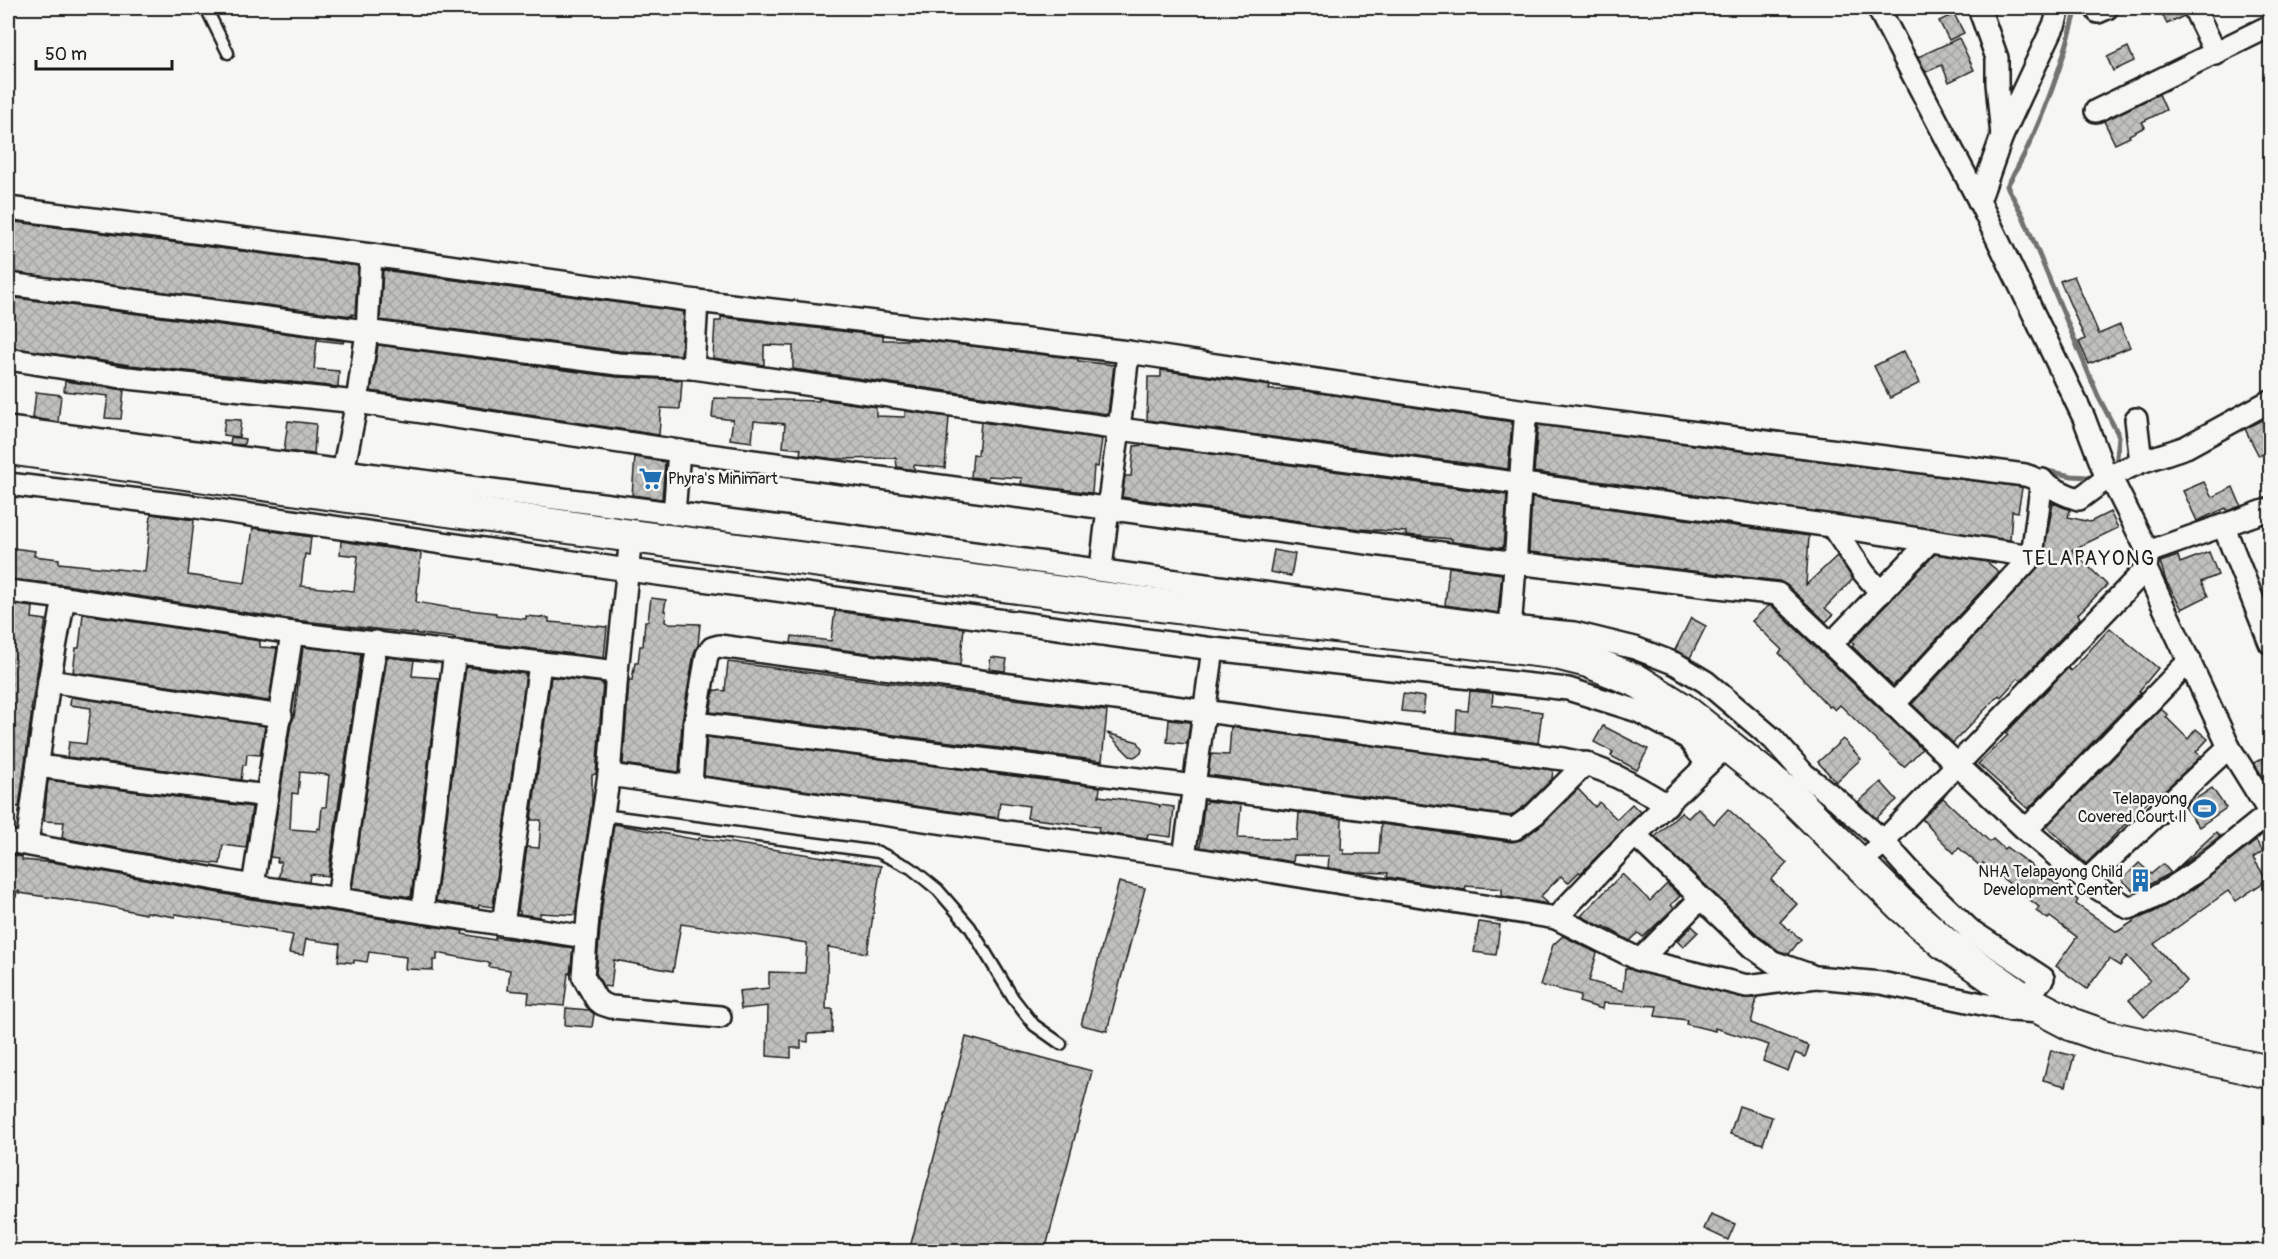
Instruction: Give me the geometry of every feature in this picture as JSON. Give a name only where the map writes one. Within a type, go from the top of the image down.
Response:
[{"type":"street","points":[[8,359],[128,378],[357,402],[679,451],[1516,563],[1778,594],[2026,830],[2086,881],[2129,908],[2149,902],[2180,883],[2270,813],[2229,747],[2110,476],[2104,471],[2084,418],[1979,201],[1878,8]]},
{"type":"street","points":[[1979,8],[1997,58],[1996,83],[2002,136]]},
{"type":"street","points":[[1979,201],[2002,136],[2055,23],[2059,8]]},
{"type":"street","points":[[2194,8],[2217,54]]},
{"type":"street","points":[[2096,111],[2271,26]]},
{"type":"street","points":[[8,208],[371,255],[697,301],[1128,352],[1526,411],[2025,475],[2042,480],[2063,495],[2079,499],[2110,476],[2141,462],[2186,447],[2271,401]]},
{"type":"street","points":[[343,471],[357,402],[367,332],[371,255]]},
{"type":"street","points":[[8,284],[618,364],[693,368],[1120,429],[1519,482],[2032,556]]},
{"type":"street","points":[[693,368],[697,301]]},
{"type":"street","points":[[1101,570],[1128,352]]},
{"type":"street","points":[[1510,627],[1526,411]]},
{"type":"street","points":[[2136,418],[2141,462]]},
{"type":"street","points":[[8,428],[1101,570],[1510,627],[1574,633],[1635,648],[1676,664],[1706,682],[1773,739],[1804,774],[1882,840],[1919,881],[1970,930],[2043,978],[2037,1006]]},
{"type":"street","points":[[8,448],[631,536],[1113,599],[1552,652],[1588,661],[1639,682],[1682,709],[1717,754]]},
{"type":"street","points":[[674,514],[679,451]]},
{"type":"street","points":[[1893,705],[2032,556],[2042,480]]},
{"type":"street","points":[[8,484],[189,506],[628,570],[1213,649],[1568,689],[1638,711],[1792,798],[1900,904],[1944,943],[2037,1006],[2073,1025],[2107,1037],[2271,1072]]},
{"type":"street","points":[[1862,866],[1882,840],[1957,765],[2147,560],[2271,509]]},
{"type":"street","points":[[1832,526],[1864,573],[1881,593]]},
{"type":"street","points":[[2224,527],[2271,643]]},
{"type":"street","points":[[631,536],[609,775],[589,905],[583,976],[590,991],[602,1004],[611,1007],[720,1017]]},
{"type":"street","points":[[1832,644],[1931,540]]},
{"type":"street","points":[[8,591],[292,633],[617,672]]},
{"type":"street","points":[[64,598],[49,681],[38,766],[17,843],[253,886],[586,937]]},
{"type":"street","points":[[253,886],[292,633]]},
{"type":"street","points":[[338,899],[376,642]]},
{"type":"street","points":[[691,785],[695,723],[707,655],[712,648],[719,646],[1586,763],[1646,792],[1667,805]]},
{"type":"street","points":[[1184,857],[1213,649]]},
{"type":"street","points":[[422,912],[455,652]]},
{"type":"street","points":[[2026,830],[2190,660]]},
{"type":"street","points":[[503,924],[540,663]]},
{"type":"street","points":[[49,681],[281,716]]},
{"type":"street","points":[[695,723],[1514,829],[1535,814],[1586,763]]},
{"type":"street","points":[[2086,881],[2229,747]]},
{"type":"street","points":[[1556,918],[1717,754]]},
{"type":"street","points":[[38,766],[267,796]]},
{"type":"street","points":[[609,775],[1184,857],[1556,918],[1640,960],[1747,986],[1816,977],[1881,983],[2011,1011],[2037,1006]]},
{"type":"street","points":[[1635,835],[1752,947],[1773,962],[1816,977]]},
{"type":"street","points":[[1640,960],[1700,899]]},
{"type":"lane","points":[[206,8],[228,53]]},
{"type":"lane","points":[[603,815],[878,852],[911,867],[938,890],[970,927],[1013,998],[1034,1025],[1061,1044]]},
{"type":"building","points":[[2159,8],[2181,8],[2184,16],[2167,24]]},
{"type":"building","points":[[1954,14],[1964,33],[1949,40],[1939,21]]},
{"type":"building","points":[[1959,38],[1974,70],[1949,82],[1942,65],[1926,72],[1918,57]]},
{"type":"building","points":[[2128,47],[2134,61],[2113,71],[2107,57]]},
{"type":"building","points":[[2159,94],[2166,110],[2142,122],[2145,127],[2115,144],[2104,121]]},
{"type":"building","points":[[8,221],[358,266],[355,315],[8,272]]},
{"type":"building","points":[[383,270],[684,312],[681,355],[619,351],[380,320]]},
{"type":"building","points":[[2074,276],[2099,334],[2120,325],[2130,347],[2089,364],[2079,342],[2085,339],[2060,281]]},
{"type":"building","points":[[8,297],[344,341],[343,343],[317,340],[314,369],[339,371],[338,387],[130,365],[8,347]]},
{"type":"building","points":[[721,317],[883,336],[883,340],[922,340],[1114,365],[1108,414],[793,369],[793,346],[764,345],[764,365],[713,358],[715,321],[721,321]]},
{"type":"building","points":[[378,345],[616,377],[682,380],[680,409],[661,408],[659,435],[371,391]]},
{"type":"building","points":[[1904,351],[1920,383],[1890,398],[1874,366]]},
{"type":"building","points":[[1161,370],[1270,386],[1269,390],[1300,390],[1512,422],[1508,469],[1147,420],[1148,377],[1161,377]]},
{"type":"building","points":[[65,381],[124,390],[121,419],[105,418],[108,396],[64,391]]},
{"type":"building","points":[[36,392],[61,395],[58,422],[33,418]]},
{"type":"building","points":[[714,398],[819,401],[819,399],[876,407],[876,416],[905,417],[905,411],[949,417],[945,468],[914,465],[914,470],[897,467],[896,458],[834,459],[800,454],[801,449],[783,447],[785,424],[754,421],[752,442],[730,439],[733,420],[712,417]]},
{"type":"building","points":[[225,419],[241,420],[239,437],[223,435]]},
{"type":"building","points":[[2261,420],[2271,438],[2271,450],[2259,456],[2245,429]]},
{"type":"building","points":[[288,421],[316,424],[314,454],[284,451]]},
{"type":"building","points":[[981,422],[1102,439],[1098,467],[1094,466],[1092,493],[1021,484],[1022,478],[971,477],[973,454],[978,455]]},
{"type":"building","points":[[1538,425],[2022,488],[2018,512],[2012,511],[2010,540],[1534,472]]},
{"type":"building","points":[[231,437],[245,439],[244,445],[230,444]]},
{"type":"building","points":[[1146,445],[1507,495],[1503,548],[1452,542],[1452,539],[1406,535],[1406,532],[1359,529],[1122,497],[1125,476],[1131,476],[1134,446]]},
{"type":"building","name":"Phyra's Minimart","points":[[635,457],[665,462],[662,499],[632,495]]},
{"type":"building","points":[[2204,482],[2212,497],[2233,487],[2241,506],[2227,511],[2226,508],[2197,521],[2183,491]]},
{"type":"building","points":[[1532,498],[1809,536],[1806,585],[1837,556],[1853,579],[1825,608],[1833,615],[1826,622],[1787,585],[1779,581],[1529,552]]},
{"type":"building","points":[[2053,503],[2070,510],[2068,517],[2090,522],[2110,512],[2118,528],[2072,550],[2107,585],[2078,614],[2080,618],[2021,680],[2018,678],[2001,697],[1999,695],[1953,743],[1912,704],[2042,563]]},
{"type":"building","points":[[151,514],[194,520],[188,575],[245,583],[253,528],[311,537],[309,555],[305,554],[301,586],[354,591],[358,556],[340,554],[341,541],[421,553],[416,602],[496,613],[496,616],[526,619],[526,616],[549,618],[549,622],[607,627],[604,658],[294,620],[66,585],[8,579],[8,551],[12,551],[13,548],[35,551],[34,556],[59,559],[59,563],[145,572]]},
{"type":"building","points":[[1274,550],[1295,554],[1291,576],[1270,572]]},
{"type":"building","points":[[2209,552],[2218,575],[2201,582],[2208,596],[2182,609],[2166,581],[2160,562],[2178,556],[2180,563]]},
{"type":"building","points":[[1935,554],[1987,562],[1999,572],[1893,686],[1852,646],[1854,644],[1852,641]]},
{"type":"building","points":[[1449,567],[1502,574],[1498,613],[1445,605]]},
{"type":"building","points":[[651,598],[666,600],[665,622],[700,624],[698,645],[694,653],[682,721],[679,772],[623,764],[629,680],[632,680],[635,663],[638,663],[640,646],[643,646],[645,621],[648,621]]},
{"type":"building","points":[[8,604],[33,607],[32,618],[46,620],[31,710],[19,807],[8,805]]},
{"type":"building","points":[[1768,606],[1772,606],[1922,749],[1904,767],[1840,705],[1835,710],[1829,707],[1779,653],[1782,650],[1752,621]]},
{"type":"building","points":[[835,611],[964,628],[960,665],[791,643],[792,636],[831,641]]},
{"type":"building","points":[[83,614],[260,641],[260,647],[277,648],[269,701],[73,672],[76,648],[79,648]]},
{"type":"building","points":[[1691,618],[1706,626],[1690,658],[1675,650]]},
{"type":"building","points":[[2110,628],[2158,668],[2139,691],[2141,692],[2028,809],[1978,764],[2008,735],[2006,733],[2068,668],[2071,671]]},
{"type":"building","points":[[303,647],[361,654],[328,876],[310,874],[309,882],[279,877],[281,862],[277,862],[278,858],[270,857],[294,717]],"holes":[[[300,772],[329,775],[326,807],[322,807],[320,829],[317,828],[317,831],[290,829],[292,793],[298,794]]]},
{"type":"building","points":[[387,657],[414,660],[412,676],[439,678],[411,897],[352,888]]},
{"type":"building","points":[[991,657],[1007,659],[1005,671],[989,669]]},
{"type":"building","points":[[728,662],[1107,711],[1102,761],[710,712],[714,690],[725,691]]},
{"type":"building","points":[[466,667],[526,674],[493,907],[479,905],[478,908],[436,901]]},
{"type":"building","points":[[551,677],[603,683],[596,774],[592,775],[592,803],[575,915],[540,913],[540,917],[520,914],[518,911],[527,847],[539,848],[541,820],[531,820]]},
{"type":"building","points":[[1470,691],[1493,693],[1492,705],[1542,712],[1538,743],[1456,732],[1457,710],[1468,711]]},
{"type":"building","points":[[1403,694],[1425,697],[1423,713],[1401,711]]},
{"type":"building","points":[[71,697],[265,726],[260,755],[247,754],[241,780],[67,757],[69,742],[86,744],[91,708],[70,705]]},
{"type":"building","points":[[2161,709],[2188,739],[2196,729],[2208,739],[2196,752],[2201,756],[2154,800],[2151,798],[2086,864],[2047,826]]},
{"type":"building","points":[[1169,720],[1190,722],[1187,744],[1167,742]]},
{"type":"building","points":[[1603,726],[1648,749],[1637,770],[1611,756],[1613,752],[1594,742]]},
{"type":"building","points":[[1231,727],[1553,770],[1552,779],[1527,804],[1511,816],[1208,775],[1211,754],[1229,755]]},
{"type":"building","points":[[1107,733],[1138,742],[1142,749],[1141,753],[1134,757],[1130,756]]},
{"type":"building","points":[[707,737],[1100,787],[1099,796],[1151,803],[1159,805],[1160,808],[1160,805],[1174,807],[1171,837],[1148,834],[1147,839],[1098,832],[1099,827],[1027,818],[1029,806],[1000,802],[998,818],[704,776]]},
{"type":"building","points":[[1843,739],[1861,759],[1836,782],[1818,762]]},
{"type":"building","points":[[2271,753],[2271,790],[2254,763]]},
{"type":"building","points":[[48,780],[252,807],[246,848],[223,845],[220,864],[176,859],[62,838],[64,822],[44,821]]},
{"type":"building","points":[[1881,782],[1897,800],[1876,818],[1858,802]]},
{"type":"building","name":"Telapayong Covered Court II","points":[[2212,788],[2226,808],[2199,827],[2184,807]]},
{"type":"building","points":[[1578,789],[1595,807],[1599,802],[1617,819],[1632,804],[1640,812],[1581,873],[1579,872],[1568,883],[1561,876],[1540,897],[1548,904],[1502,896],[1502,889],[1466,886],[1465,890],[1387,877],[1388,873],[1328,868],[1329,856],[1294,855],[1293,862],[1200,847],[1204,803],[1207,801],[1241,805],[1238,838],[1297,840],[1299,813],[1342,819],[1341,850],[1344,850],[1344,854],[1379,854],[1381,824],[1512,842],[1521,840],[1544,823]]},
{"type":"building","points":[[1943,798],[1990,842],[1993,839],[2004,849],[2006,847],[2078,900],[2076,904],[2117,932],[2192,890],[2256,841],[2263,851],[2253,858],[2267,880],[2236,901],[2228,891],[2154,944],[2187,981],[2144,1017],[2129,1000],[2150,981],[2127,956],[2120,966],[2109,959],[2087,989],[2056,966],[2077,937],[2050,917],[2048,919],[2036,911],[2039,907],[1983,863],[1980,866],[1959,848],[1954,853],[1938,837],[1922,819]]},
{"type":"building","points":[[1698,808],[1714,824],[1728,809],[1787,863],[1771,880],[1797,904],[1780,922],[1801,939],[1789,954],[1779,951],[1760,937],[1655,837],[1681,812],[1688,818]]},
{"type":"building","points":[[614,824],[698,840],[699,838],[881,866],[867,953],[828,947],[826,1009],[833,1009],[832,1033],[808,1034],[808,1042],[801,1041],[801,1048],[791,1048],[791,1058],[767,1056],[768,1006],[741,1009],[739,991],[769,988],[769,972],[805,973],[807,943],[681,924],[673,971],[614,960],[611,987],[603,986],[596,973],[602,907]]},
{"type":"building","points":[[2216,832],[2220,836],[2173,872]]},
{"type":"building","points":[[8,854],[22,857],[22,860],[58,863],[251,899],[463,931],[462,934],[495,940],[495,937],[573,948],[564,1006],[528,1003],[529,992],[508,990],[510,970],[489,967],[490,963],[437,953],[437,960],[433,960],[433,970],[405,969],[406,957],[369,952],[367,962],[338,961],[340,944],[306,939],[303,955],[289,953],[293,935],[275,932],[275,930],[175,914],[175,917],[146,912],[146,914],[97,904],[19,893],[19,891],[16,897],[8,897]]},
{"type":"building","name":"NHA Telapayong Child Development Center","points":[[2139,863],[2151,874],[2163,864],[2171,873],[2135,892],[2122,880]]},
{"type":"building","points":[[1622,874],[1650,901],[1667,884],[1680,896],[1671,905],[1674,908],[1643,937],[1638,933],[1630,941],[1581,916]]},
{"type":"building","points":[[1119,882],[1145,888],[1107,1031],[1081,1025]]},
{"type":"building","points":[[1479,922],[1500,925],[1496,955],[1474,952]]},
{"type":"building","points":[[1692,926],[1698,932],[1683,947],[1677,941]]},
{"type":"building","points":[[1563,936],[1597,953],[1589,981],[1623,991],[1625,969],[1630,969],[1744,998],[1757,998],[1751,1023],[1809,1046],[1805,1057],[1795,1053],[1788,1071],[1763,1061],[1769,1045],[1715,1028],[1715,1031],[1686,1024],[1687,1020],[1655,1016],[1657,1006],[1603,1003],[1602,1009],[1579,1002],[1581,995],[1540,985],[1553,945]]},
{"type":"building","points":[[566,1008],[589,1010],[594,1014],[592,1027],[565,1025]]},
{"type":"building","points":[[966,1037],[1092,1071],[1045,1251],[909,1251]]},
{"type":"building","points":[[2051,1050],[2074,1056],[2066,1086],[2043,1080]]},
{"type":"building","points":[[1739,1106],[1772,1117],[1763,1144],[1730,1134]]},
{"type":"building","points":[[1711,1214],[1735,1224],[1728,1240],[1704,1229]]},
{"type":"waterway","points":[[2077,8],[2064,54],[2039,122],[2007,186],[2023,216],[2098,396],[2119,436],[2117,457]]},
{"type":"waterway","points":[[2042,470],[2088,477]]},
{"type":"place","name":"Phyra's Minimart","points":[[650,479]]},
{"type":"place","name":"Telapayong Covered Court II","points":[[2205,808]]},
{"type":"place","name":"NHA Telapayong Child Development Center","points":[[2141,881]]},
{"type":"district","name":"TELAPAYONG","points":[[2089,558]]}]
